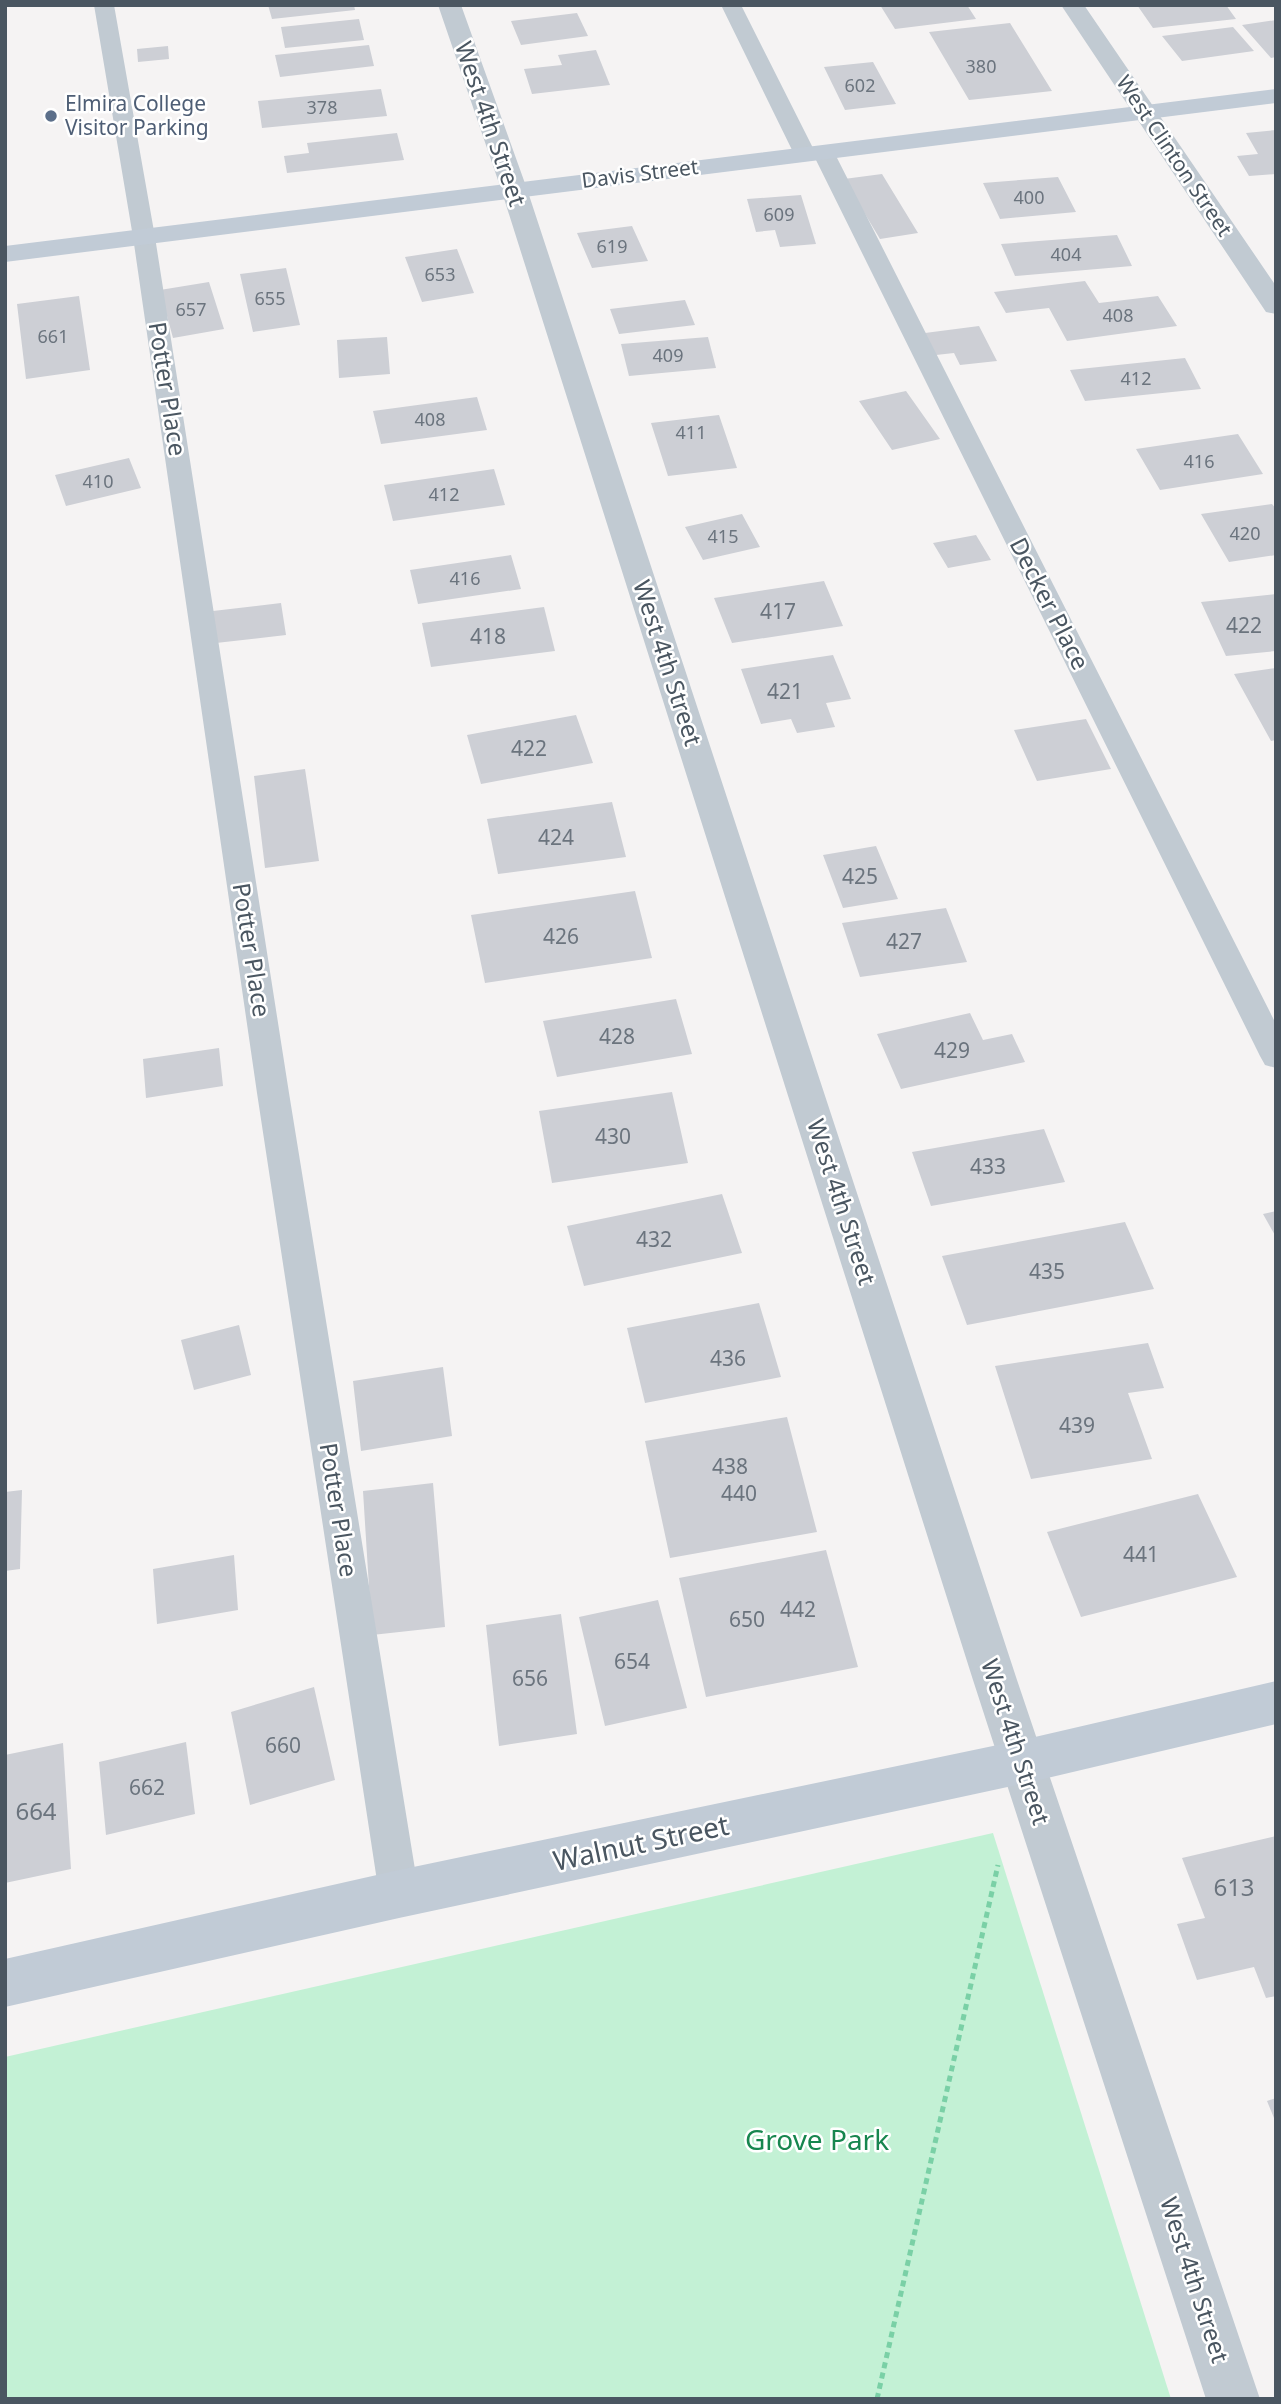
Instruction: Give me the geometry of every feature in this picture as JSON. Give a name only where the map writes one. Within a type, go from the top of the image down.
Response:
[{"type":"street","name":"West 4th Street","points":[[449,5],[514,188],[1022,1762],[1233,2399]]},
{"type":"street","name":"West Clinton Street","points":[[1072,5],[1276,306]]},
{"type":"street","name":"Davis Street","points":[[5,254],[514,188],[1276,96]]},
{"type":"street","name":"Walnut Street","points":[[5,1983],[398,1894],[1022,1762],[1276,1702]]},
{"type":"lane","name":"Potter Place","points":[[104,5],[144,237],[275,1107],[398,1894]]},
{"type":"lane","name":"Decker Place","points":[[731,5],[814,153],[1276,1056]]},
{"type":"path","points":[[877,2399],[998,1865]]},
{"type":"green space","name":"Grove Park","points":[[993,1833],[1171,2399],[5,2399],[5,2057]]},
{"type":"building","points":[[268,5],[354,5],[355,10],[272,19]]},
{"type":"building","points":[[880,5],[967,5],[976,19],[895,29]]},
{"type":"building","points":[[1137,5],[1226,5],[1236,19],[1153,28]]},
{"type":"building","points":[[577,13],[588,36],[521,45],[511,21]]},
{"type":"building","points":[[359,19],[364,40],[285,48],[281,27]]},
{"type":"building","points":[[1276,20],[1276,57],[1271,58],[1242,25]]},
{"type":"building","points":[[1010,23],[1052,91],[969,100],[929,32]]},
{"type":"building","points":[[1233,27],[1254,51],[1182,61],[1162,36]]},
{"type":"building","points":[[369,45],[374,66],[280,77],[275,55]]},
{"type":"building","points":[[168,46],[169,59],[138,62],[137,49]]},
{"type":"building","points":[[596,50],[610,85],[532,94],[524,69],[562,65],[558,55]]},
{"type":"building","points":[[873,62],[896,104],[845,110],[824,67]]},
{"type":"building","points":[[381,89],[387,116],[262,128],[258,101]]},
{"type":"building","points":[[1276,130],[1276,174],[1249,176],[1237,156],[1258,154],[1246,133]]},
{"type":"building","points":[[397,133],[404,160],[287,173],[284,156],[309,153],[307,143]]},
{"type":"building","points":[[882,174],[918,233],[880,239],[844,179]]},
{"type":"building","points":[[1058,177],[1076,212],[1000,219],[983,183]]},
{"type":"building","points":[[801,195],[816,244],[780,247],[775,230],[756,232],[747,199]]},
{"type":"building","points":[[632,226],[648,261],[592,268],[577,233]]},
{"type":"building","points":[[1117,235],[1132,266],[1015,276],[1001,244]]},
{"type":"building","points":[[457,249],[474,293],[422,302],[405,257]]},
{"type":"building","points":[[286,268],[300,325],[253,332],[240,274]]},
{"type":"building","points":[[1085,281],[1099,303],[1158,296],[1177,326],[1067,341],[1049,308],[1006,313],[994,292]]},
{"type":"building","points":[[209,282],[224,329],[173,338],[160,290]]},
{"type":"building","points":[[79,296],[90,370],[26,379],[17,304]]},
{"type":"building","points":[[685,300],[695,325],[619,334],[610,309]]},
{"type":"building","points":[[979,326],[997,361],[960,365],[954,353],[936,355],[925,333]]},
{"type":"building","points":[[387,337],[390,374],[339,378],[337,340]]},
{"type":"building","points":[[708,337],[716,368],[629,376],[621,344]]},
{"type":"building","points":[[1185,358],[1201,389],[1085,401],[1070,370]]},
{"type":"building","points":[[906,391],[940,439],[892,450],[859,401]]},
{"type":"building","points":[[477,397],[487,430],[381,444],[373,411]]},
{"type":"building","points":[[719,415],[737,468],[668,476],[651,423]]},
{"type":"building","points":[[1238,434],[1263,474],[1160,490],[1136,449]]},
{"type":"building","points":[[129,458],[141,488],[66,506],[55,475]]},
{"type":"building","points":[[494,469],[505,505],[393,521],[384,485]]},
{"type":"building","points":[[1272,504],[1276,509],[1276,555],[1229,562],[1201,514]]},
{"type":"building","points":[[742,514],[760,547],[703,560],[685,527]]},
{"type":"building","points":[[976,535],[991,560],[948,568],[933,543]]},
{"type":"building","points":[[511,555],[521,589],[418,604],[410,570]]},
{"type":"building","points":[[824,581],[843,626],[732,643],[714,598]]},
{"type":"building","points":[[1276,594],[1276,651],[1226,656],[1201,602]]},
{"type":"building","points":[[281,603],[286,635],[216,643],[213,611]]},
{"type":"building","points":[[544,607],[555,651],[431,667],[422,623]]},
{"type":"building","points":[[833,655],[851,699],[826,703],[835,727],[797,733],[791,719],[761,724],[741,669]]},
{"type":"building","points":[[1276,668],[1276,740],[1271,741],[1234,674]]},
{"type":"building","points":[[576,715],[593,763],[481,784],[467,735]]},
{"type":"building","points":[[1086,719],[1111,769],[1037,781],[1014,730]]},
{"type":"building","points":[[305,769],[319,861],[265,868],[254,776]]},
{"type":"building","points":[[612,802],[626,857],[498,874],[487,819]]},
{"type":"building","points":[[876,846],[898,899],[843,908],[823,855]]},
{"type":"building","points":[[635,891],[652,958],[485,983],[471,915]]},
{"type":"building","points":[[946,908],[967,962],[860,977],[842,923]]},
{"type":"building","points":[[676,999],[692,1054],[557,1077],[543,1021]]},
{"type":"building","points":[[970,1013],[983,1040],[1012,1034],[1025,1062],[901,1089],[877,1034]]},
{"type":"building","points":[[219,1048],[223,1086],[146,1098],[143,1059]]},
{"type":"building","points":[[672,1092],[688,1163],[552,1183],[539,1111]]},
{"type":"building","points":[[1044,1129],[1065,1182],[931,1206],[912,1152]]},
{"type":"building","points":[[722,1194],[742,1253],[584,1286],[567,1226]]},
{"type":"building","points":[[1276,1211],[1276,1237],[1263,1214]]},
{"type":"building","points":[[1125,1222],[1154,1289],[967,1325],[942,1256]]},
{"type":"building","points":[[759,1303],[781,1377],[645,1403],[627,1328]]},
{"type":"building","points":[[239,1325],[251,1375],[194,1390],[181,1340]]},
{"type":"building","points":[[1148,1343],[1164,1388],[1128,1393],[1152,1459],[1031,1479],[995,1366]]},
{"type":"building","points":[[443,1367],[452,1436],[361,1451],[353,1381]]},
{"type":"building","points":[[787,1417],[817,1532],[670,1558],[645,1441]]},
{"type":"building","points":[[433,1483],[445,1627],[372,1635],[363,1491]]},
{"type":"building","points":[[22,1490],[20,1569],[5,1571],[5,1492]]},
{"type":"building","points":[[1198,1494],[1237,1577],[1081,1617],[1047,1532]]},
{"type":"building","points":[[826,1550],[858,1667],[706,1697],[679,1578]]},
{"type":"building","points":[[234,1555],[238,1610],[157,1624],[153,1569]]},
{"type":"building","points":[[658,1600],[687,1708],[605,1726],[579,1617]]},
{"type":"building","points":[[561,1614],[577,1734],[499,1746],[486,1625]]},
{"type":"building","points":[[314,1687],[335,1780],[250,1805],[231,1712]]},
{"type":"building","points":[[186,1742],[195,1814],[106,1835],[99,1762]]},
{"type":"building","points":[[63,1743],[71,1869],[5,1883],[5,1755]]},
{"type":"building","points":[[1276,1836],[1276,1996],[1266,1998],[1254,1967],[1197,1980],[1177,1924],[1205,1918],[1182,1858]]},
{"type":"building","points":[[1276,2098],[1276,2123],[1267,2101]]},
{"type":"place","name":"Elmira College Visitor Parking","points":[[51,116]]}]
